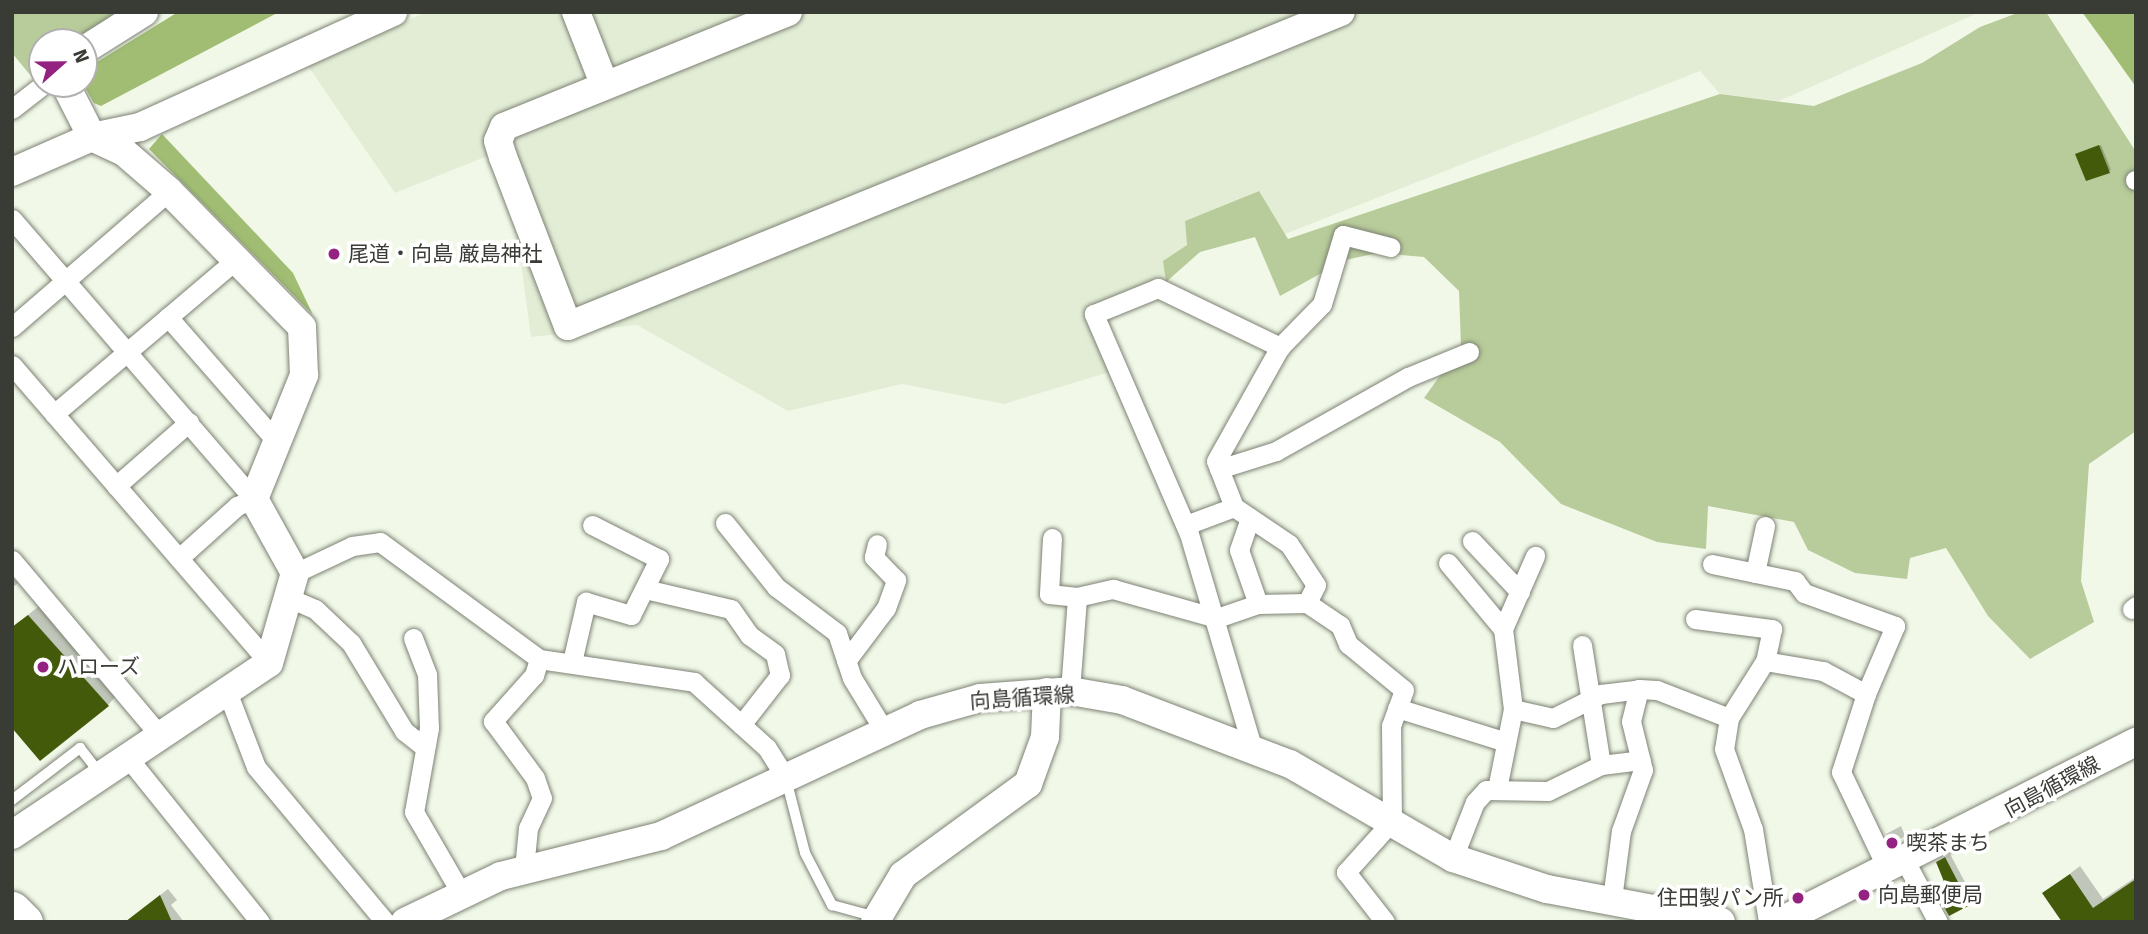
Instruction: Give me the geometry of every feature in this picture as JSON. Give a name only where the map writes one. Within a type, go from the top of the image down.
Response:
[{"type":"highway","points":[[12,910],[24,922]]},
{"type":"street","points":[[12,163],[41,156],[92,137],[140,127],[393,12]]},
{"type":"street","points":[[576,12],[605,86]]},
{"type":"street","points":[[788,12],[504,127],[498,141],[568,326],[1340,12]]},
{"type":"street","points":[[98,41],[141,13]]},
{"type":"street","points":[[62,98],[92,137],[124,152],[169,191],[239,257],[302,327],[304,375],[254,499],[237,506],[179,558]]},
{"type":"street","points":[[12,172],[41,156]]},
{"type":"street","points":[[12,327],[169,191]]},
{"type":"street","points":[[12,219],[128,350],[254,499],[292,586],[351,643],[404,731],[422,746]]},
{"type":"street","points":[[1307,603],[1316,585],[1289,544],[1242,512],[1216,461],[1280,346],[1322,304],[1343,235],[1390,247]]},
{"type":"street","points":[[54,414],[239,257]]},
{"type":"street","points":[[1253,750],[1217,618],[1186,525],[1094,314],[1158,288],[1280,346]]},
{"type":"street","points":[[168,317],[277,442]]},
{"type":"street","points":[[1219,468],[1276,451],[1408,377],[1469,352]]},
{"type":"street","points":[[12,365],[269,663]]},
{"type":"street","points":[[116,486],[189,422]]},
{"type":"street","points":[[1186,525],[1242,512]]},
{"type":"street","points":[[1242,512],[1239,550],[1258,604]]},
{"type":"street","points":[[725,523],[776,587],[836,633],[846,661],[885,732]]},
{"type":"street","points":[[572,662],[586,602],[631,615],[659,559],[592,525]]},
{"type":"street","points":[[1755,573],[1765,526]]},
{"type":"street","points":[[1052,538],[1049,594],[1077,597],[1112,589],[1217,618],[1258,604],[1307,603],[1340,625],[1348,645],[1404,690],[1391,726],[1392,821],[1346,872],[1385,922]]},
{"type":"street","points":[[1472,541],[1520,592]]},
{"type":"street","points":[[12,835],[228,694],[269,663],[292,586],[352,546],[380,542],[540,659],[694,682],[767,748],[786,779]]},
{"type":"street","points":[[846,661],[886,608],[897,580],[874,557],[877,544]]},
{"type":"street","points":[[1497,789],[1513,709],[1503,629],[1535,556]]},
{"type":"street","points":[[12,560],[161,737]]},
{"type":"street","points":[[1448,563],[1503,629]]},
{"type":"street","points":[[1712,564],[1795,581],[1804,593],[1895,625],[1866,694],[1841,772],[1896,864],[1938,922]]},
{"type":"street","points":[[645,589],[731,609],[749,635],[775,654],[780,675],[741,725]]},
{"type":"street","points":[[876,920],[903,875],[1028,784],[1058,692],[1077,597]]},
{"type":"street","points":[[1695,619],[1772,629],[1765,661],[1729,718],[1724,749],[1753,829],[1768,922]]},
{"type":"street","points":[[413,638],[427,674],[429,728],[422,746],[414,812],[461,893]]},
{"type":"street","points":[[1582,645],[1588,700],[1601,765]]},
{"type":"street","points":[[523,869],[528,828],[542,798],[535,778],[493,721],[534,676],[540,659]]},
{"type":"street","points":[[1765,661],[1823,671],[1866,694]]},
{"type":"street","points":[[1513,709],[1553,718],[1588,700],[1639,689],[1729,718]]},
{"type":"street","points":[[1612,899],[1641,760],[1631,721],[1639,689]]},
{"type":"street","name":"向島循環線","points":[[405,922],[461,893],[523,869],[642,844],[885,732],[954,704],[1058,692],[1122,700],[1332,783],[1453,858],[1547,890],[1612,899],[1721,922]]},
{"type":"street","points":[[228,694],[256,768],[385,922]]},
{"type":"street","points":[[1398,708],[1506,742]]},
{"type":"street","name":"向島循環線","points":[[1779,922],[2136,742]]},
{"type":"street","points":[[129,759],[260,922]]},
{"type":"street","points":[[1453,858],[1475,802],[1497,789],[1548,792],[1601,765],[1641,760]]},
{"type":"lane","points":[[12,800],[80,748],[102,777]]},
{"type":"lane","points":[[786,779],[805,853],[832,905],[876,920]]},
{"type":"shaded area","points":[[12,12],[111,12],[120,25],[98,34],[98,28],[28,28],[28,72],[12,53]]},
{"type":"shaded area","points":[[178,12],[279,12],[101,106],[91,98],[98,98],[98,61]]},
{"type":"shaded area","points":[[426,12],[1980,12],[1779,101],[1720,94],[1700,71],[1285,234],[1258,191],[1185,221],[1187,245],[1166,282],[1091,312],[1113,371],[1004,404],[902,384],[788,411],[637,325],[531,337],[515,219],[490,155],[395,193],[308,66]]},
{"type":"shaded area","points":[[2020,12],[2046,12],[2136,152],[2136,431],[2089,464],[2081,581],[2094,622],[2030,659],[1988,616],[1946,548],[1910,558],[1907,579],[1855,573],[1808,550],[1794,522],[1708,506],[1706,549],[1657,542],[1561,504],[1500,442],[1424,398],[1461,346],[1459,291],[1424,257],[1378,253],[1345,260],[1280,296],[1255,237],[1200,252],[1166,282],[1163,261],[1187,245],[1185,221],[1259,191],[1288,239],[1720,94],[1814,106],[1922,63],[1980,27]]},
{"type":"shaded area","points":[[2082,12],[2136,12],[2136,87],[2104,42]]},
{"type":"shaded area","points":[[162,134],[293,273],[313,315],[149,149]]},
{"type":"building","points":[[2099,145],[2110,173],[2086,181],[2075,154]]},
{"type":"building","name":"ハローズ","points":[[28,615],[109,706],[40,761],[12,728],[12,627]]},
{"type":"building","points":[[1945,857],[1970,905],[1949,916],[1942,904],[1951,899],[1936,862]]},
{"type":"building","points":[[2070,874],[2093,908],[2136,879],[2136,922],[2062,922],[2042,893]]},
{"type":"building","points":[[160,895],[172,922],[125,922]]},
{"type":"place","name":"尾道・向島 厳島神社","points":[[334,254]]},
{"type":"place","name":"ハローズ","points":[[43,667]]},
{"type":"place","name":"喫茶まち","points":[[1892,843]]},
{"type":"place","name":"向島郵便局","points":[[1864,895]]},
{"type":"place","name":"住田製パン所","points":[[1798,898]]}]
